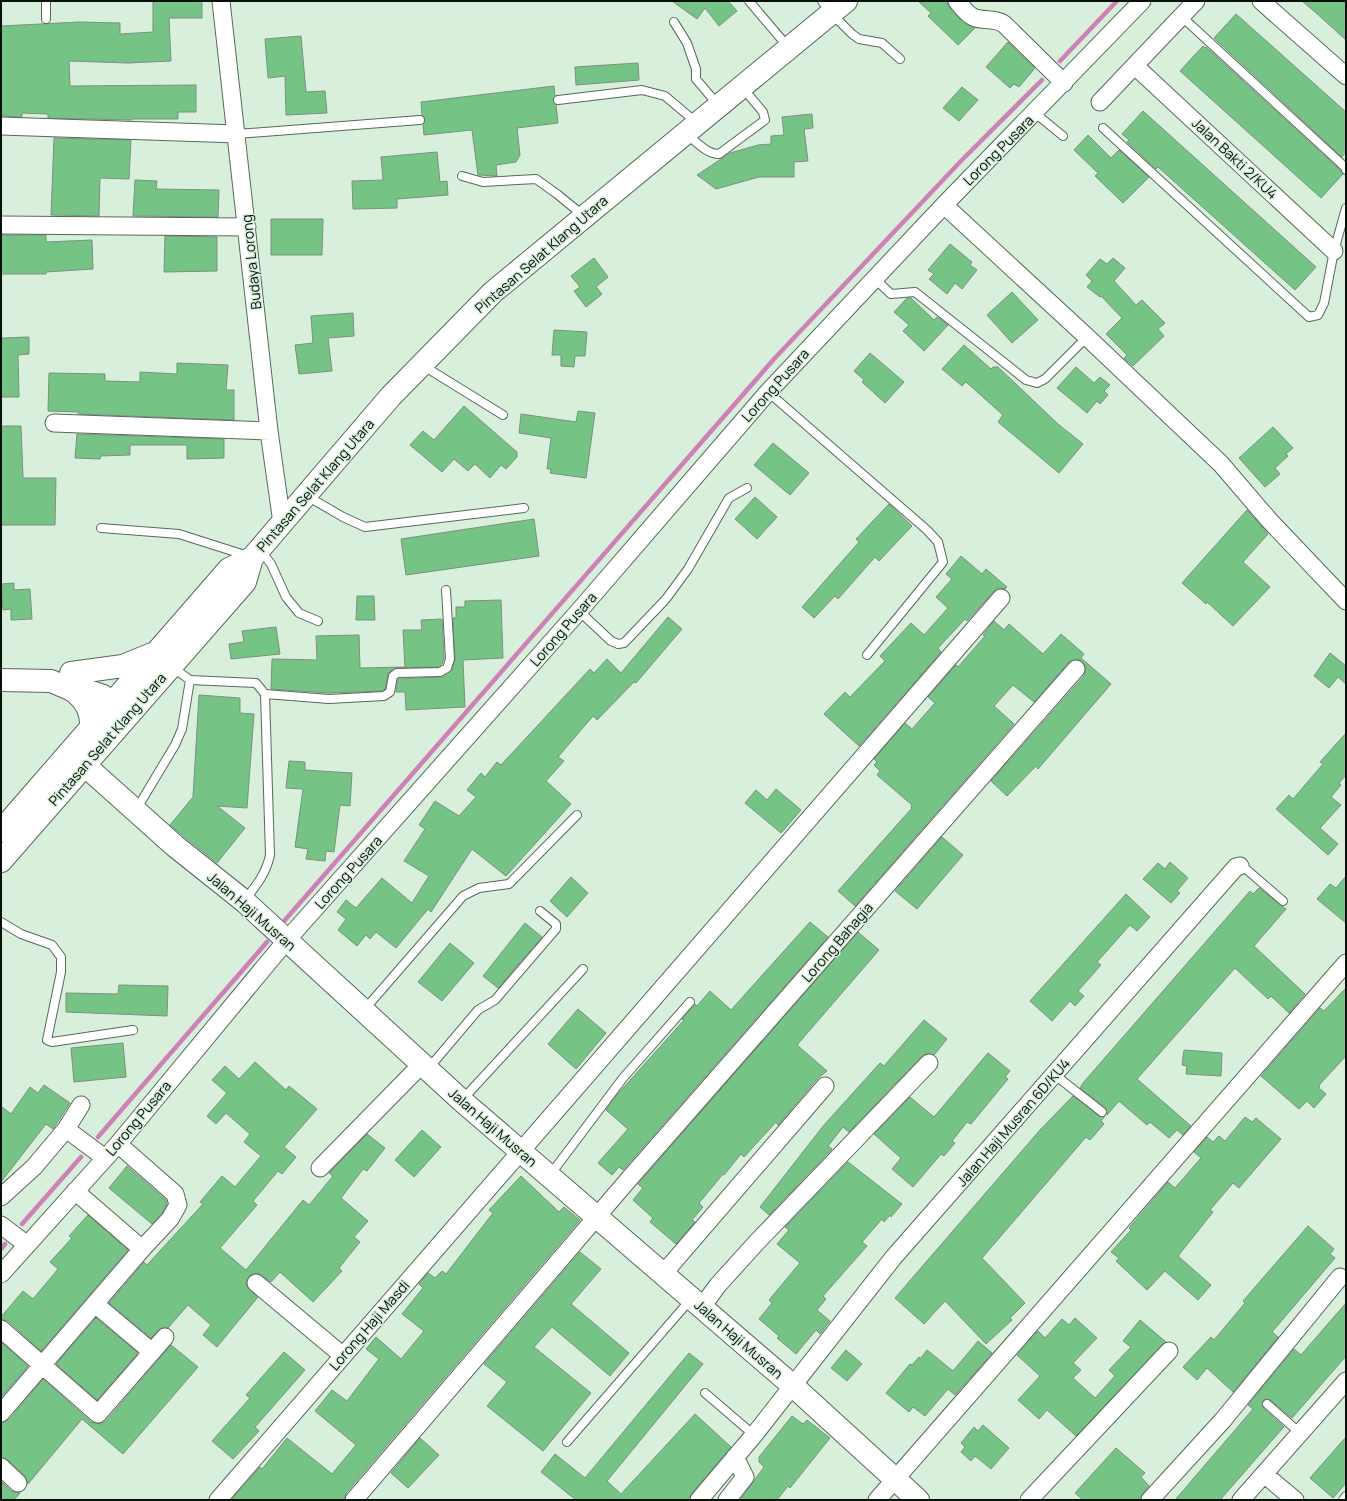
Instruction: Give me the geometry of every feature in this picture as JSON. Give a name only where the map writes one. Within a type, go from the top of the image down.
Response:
[{"type":"main road","name":"Pintasan Selat Klang Utara","points":[[1,861],[77,759],[163,659],[229,569],[256,553],[391,396],[493,292],[789,48],[833,5]]},
{"type":"main road","points":[[65,682],[123,666],[163,659]]},
{"type":"main road","points":[[1,680],[65,682],[99,677],[112,683],[125,703]]},
{"type":"main road","points":[[65,682],[89,707],[92,718],[90,728]]},
{"type":"main road","name":"Pintasan Selat Klang Utara","points":[[1,831],[77,759],[90,728],[125,703]]},
{"type":"main road","name":"Jalan Haji Musran","points":[[77,759],[136,811],[244,901],[286,941],[364,1010],[429,1064],[461,1100],[663,1274],[699,1302],[792,1385],[894,1480],[918,1500]]},
{"type":"street","name":"Budaya Lorong","points":[[222,1],[269,431],[282,523]]},
{"type":"street","points":[[956,1],[972,17],[981,20],[999,20],[1064,83]]},
{"type":"street","name":"Lorong Pusara","points":[[1,1274],[26,1244],[118,1144],[286,941],[580,611],[768,392],[874,278],[1142,1]]},
{"type":"street","points":[[1100,102],[1196,1]]},
{"type":"street","points":[[1261,1],[1346,76]]},
{"type":"street","name":"Jalan Bakti 2/KU4","points":[[1135,66],[1334,251]]},
{"type":"street","points":[[1,126],[237,134]]},
{"type":"street","points":[[944,205],[1087,337],[1220,464],[1269,520],[1346,601]]},
{"type":"street","points":[[1,225],[247,227]]},
{"type":"street","points":[[54,423],[269,431]]},
{"type":"street","name":"Lorong Haji Masdi","points":[[218,1500],[342,1355],[1001,598]]},
{"type":"street","name":"Lorong Bahagia","points":[[354,1500],[597,1216],[1076,669]]},
{"type":"street","name":"Jalan Haji Musran 6D/KU4","points":[[698,1500],[754,1435],[893,1258],[1236,867],[1240,866]]},
{"type":"street","points":[[877,1500],[1346,963]]},
{"type":"street","points":[[699,1302],[718,1285],[929,1063]]},
{"type":"street","points":[[320,1168],[429,1064]]},
{"type":"street","points":[[663,1274],[825,1086]]},
{"type":"street","points":[[1,1197],[34,1167],[66,1130],[81,1105]]},
{"type":"street","points":[[66,1130],[105,1158]]},
{"type":"street","points":[[1,1413],[142,1249],[170,1219],[178,1205],[175,1194],[118,1144]]},
{"type":"street","points":[[75,1191],[142,1249]]},
{"type":"street","points":[[1,1225],[26,1244]]},
{"type":"street","points":[[1150,1500],[1223,1420],[1340,1277]]},
{"type":"street","points":[[256,1283],[342,1355]]},
{"type":"street","points":[[95,1304],[152,1352]]},
{"type":"street","points":[[1,1328],[98,1414],[165,1337]]},
{"type":"street","points":[[1029,1500],[1169,1351]]},
{"type":"street","points":[[1241,1500],[1346,1381]]},
{"type":"street","points":[[727,1500],[745,1476],[735,1457]]},
{"type":"street","points":[[1,1467],[18,1483]]},
{"type":"street","points":[[1264,1474],[1295,1500]]},
{"type":"lane","points":[[46,1],[46,19]]},
{"type":"lane","points":[[749,1],[789,48]]},
{"type":"lane","points":[[833,5],[859,39],[882,43],[900,59]]},
{"type":"lane","points":[[1181,16],[1345,167],[1346,170]]},
{"type":"lane","points":[[674,22],[687,43],[696,69],[696,79],[719,106]]},
{"type":"lane","points":[[558,100],[642,90],[665,96],[692,128],[708,151],[714,154],[720,154],[765,120],[763,112],[742,87]]},
{"type":"lane","points":[[1035,113],[1063,136]]},
{"type":"lane","points":[[237,134],[420,120]]},
{"type":"lane","points":[[1103,128],[1309,317],[1318,315],[1324,303],[1334,251],[1346,208]]},
{"type":"lane","points":[[462,176],[483,182],[536,179],[585,216]]},
{"type":"lane","points":[[874,278],[892,294],[915,292],[1026,380],[1037,383],[1046,379],[1087,337]]},
{"type":"lane","points":[[422,365],[503,415]]},
{"type":"lane","points":[[768,392],[927,530],[938,542],[942,562],[867,655]]},
{"type":"lane","points":[[580,611],[611,641],[618,644],[624,643],[666,599],[688,569],[729,498],[747,488]]},
{"type":"lane","points":[[306,495],[343,517],[366,527],[524,508]]},
{"type":"lane","points":[[101,528],[179,534],[256,553],[271,564],[286,597],[299,613],[318,621]]},
{"type":"lane","points":[[265,694],[329,699],[384,696],[390,692],[393,676],[397,673],[440,672],[447,668],[450,659],[446,590]]},
{"type":"lane","points":[[163,659],[190,680],[256,683],[265,694],[270,855],[268,867],[261,880],[244,901]]},
{"type":"lane","points":[[136,811],[175,745],[182,729],[190,680]]},
{"type":"lane","points":[[364,1010],[463,896],[479,888],[509,884],[577,815]]},
{"type":"lane","points":[[1240,866],[1246,869],[1283,901]]},
{"type":"lane","points":[[429,1064],[478,1010],[495,1000],[556,929],[556,924],[540,911]]},
{"type":"lane","points":[[1,922],[21,934],[52,945],[61,957],[61,972],[47,1040],[52,1042],[133,1030]]},
{"type":"lane","points":[[461,1100],[583,969]]},
{"type":"lane","points":[[549,1176],[623,1078],[690,1002]]},
{"type":"lane","points":[[1055,1075],[1102,1112]]},
{"type":"lane","points":[[567,1442],[699,1302]]},
{"type":"lane","points":[[705,1393],[754,1435]]},
{"type":"lane","points":[[1266,1404],[1300,1433]]},
{"type":"lane","points":[[1343,1500],[1346,1496]]},
{"type":"building","points":[[153,1],[202,1],[202,18],[169,18],[171,61],[128,63],[69,61],[70,86],[196,85],[196,112],[178,112],[178,119],[132,120],[48,118],[48,114],[22,113],[22,117],[1,116],[1,26],[79,22],[120,23],[120,34],[153,32]]},
{"type":"building","points":[[672,1],[728,1],[737,11],[719,26],[705,8],[697,19]]},
{"type":"building","points":[[918,1],[947,1],[949,7],[960,19],[975,28],[958,45],[928,16],[931,13]]},
{"type":"building","points":[[1302,1],[1346,1],[1346,40],[1315,12]]},
{"type":"building","points":[[1236,14],[1346,112],[1346,152],[1342,157],[1214,38]]},
{"type":"building","points":[[301,36],[306,92],[325,91],[327,113],[286,115],[285,76],[268,78],[265,39]]},
{"type":"building","points":[[1008,42],[1035,68],[1019,87],[1014,84],[1010,88],[986,67]]},
{"type":"building","points":[[1203,46],[1205,48],[1206,47],[1340,170],[1343,174],[1321,198],[1180,71]]},
{"type":"building","points":[[638,63],[639,80],[576,85],[575,67]]},
{"type":"building","points":[[554,86],[555,96],[553,100],[556,105],[558,123],[517,128],[520,155],[516,162],[496,165],[497,176],[478,175],[472,130],[424,135],[423,125],[425,119],[422,115],[421,102]]},
{"type":"building","points":[[962,87],[978,100],[959,121],[943,108]]},
{"type":"building","points":[[1143,111],[1316,267],[1295,290],[1158,167],[1156,169],[1127,142],[1129,140],[1122,134]]},
{"type":"building","points":[[812,114],[813,128],[804,129],[808,161],[794,162],[794,177],[759,177],[716,189],[697,175],[730,153],[758,145],[771,144],[771,136],[784,135],[782,117]]},
{"type":"building","points":[[1088,135],[1111,158],[1119,150],[1149,177],[1123,203],[1095,176],[1098,173],[1074,150]]},
{"type":"building","points":[[54,138],[131,140],[129,179],[100,178],[99,216],[51,215]]},
{"type":"building","points":[[437,152],[440,182],[447,181],[448,195],[397,199],[397,208],[353,209],[352,181],[383,180],[381,157]]},
{"type":"building","points":[[135,180],[157,181],[156,189],[219,190],[218,217],[133,216]]},
{"type":"building","points":[[271,219],[323,219],[322,255],[271,255]]},
{"type":"building","points":[[1,235],[46,235],[46,242],[92,240],[93,269],[46,272],[46,274],[1,274]]},
{"type":"building","points":[[165,236],[217,237],[217,271],[164,272]]},
{"type":"building","points":[[950,244],[972,262],[970,265],[977,270],[962,289],[955,283],[947,294],[929,279],[934,274],[928,270]]},
{"type":"building","points":[[594,258],[608,277],[596,287],[602,294],[586,307],[574,291],[580,287],[571,276]]},
{"type":"building","points":[[1113,258],[1125,268],[1114,281],[1136,305],[1142,300],[1165,323],[1158,329],[1164,336],[1133,366],[1124,358],[1127,355],[1106,334],[1122,318],[1101,296],[1100,297],[1087,287],[1092,281],[1086,275],[1100,259],[1107,264]]},
{"type":"building","points":[[1012,292],[1038,320],[1012,343],[987,315]]},
{"type":"building","points":[[907,298],[911,298],[934,320],[937,317],[948,325],[924,351],[903,331],[909,325],[894,312]]},
{"type":"building","points":[[353,313],[354,336],[328,338],[332,371],[299,374],[295,345],[313,343],[311,316]]},
{"type":"building","points":[[554,330],[587,332],[585,356],[575,356],[574,367],[561,366],[561,355],[552,355]]},
{"type":"building","points":[[29,337],[29,354],[18,355],[19,397],[1,397],[1,338]]},
{"type":"building","points":[[964,345],[991,369],[993,367],[998,367],[1058,424],[1083,444],[1059,473],[998,422],[1003,415],[966,382],[962,386],[942,369]]},
{"type":"building","points":[[870,353],[904,382],[885,403],[862,382],[864,380],[854,371]]},
{"type":"building","points":[[177,363],[228,365],[226,390],[234,390],[234,420],[78,414],[79,412],[48,411],[49,373],[105,374],[105,381],[140,382],[140,372],[177,374]]},
{"type":"building","points":[[1076,367],[1094,383],[1100,377],[1110,385],[1104,391],[1108,395],[1100,404],[1097,401],[1087,413],[1057,388]]},
{"type":"building","points":[[464,406],[517,452],[517,457],[506,469],[501,465],[490,478],[475,464],[468,471],[454,459],[442,472],[410,445],[423,431],[434,440]]},
{"type":"building","points":[[578,411],[595,413],[586,478],[550,473],[551,469],[547,469],[551,438],[519,433],[521,414],[576,422]]},
{"type":"building","points":[[1,426],[21,426],[23,478],[56,478],[55,525],[1,525]]},
{"type":"building","points":[[1273,427],[1293,448],[1286,454],[1288,456],[1275,468],[1280,474],[1265,487],[1239,458]]},
{"type":"building","points":[[77,434],[224,439],[224,458],[187,459],[187,445],[130,445],[130,455],[101,456],[100,459],[75,458]]},
{"type":"building","points":[[773,443],[809,473],[790,495],[754,465]]},
{"type":"building","points":[[755,497],[777,517],[757,539],[735,519]]},
{"type":"building","points":[[889,504],[912,526],[879,561],[875,557],[838,599],[835,596],[814,618],[802,607],[859,542],[856,539]]},
{"type":"building","points":[[1247,510],[1268,534],[1243,562],[1270,587],[1233,626],[1207,602],[1206,604],[1182,583]]},
{"type":"building","points":[[534,519],[539,556],[406,575],[401,539]]},
{"type":"building","points":[[961,556],[982,574],[986,569],[1007,587],[1005,589],[998,588],[994,591],[967,621],[965,619],[938,648],[941,652],[859,746],[824,714],[845,692],[850,697],[885,661],[880,656],[911,623],[924,635],[948,608],[936,597],[952,579],[946,574]]},
{"type":"building","points":[[14,583],[14,590],[30,589],[32,619],[11,620],[11,609],[3,610],[1,584]]},
{"type":"building","points":[[357,596],[374,596],[375,620],[356,620]]},
{"type":"building","points":[[501,600],[503,658],[463,660],[465,707],[406,710],[405,692],[396,692],[398,679],[440,677],[452,670],[455,659],[453,618],[456,618],[456,607],[465,607],[465,601]]},
{"type":"building","points":[[668,617],[682,629],[636,683],[634,682],[597,720],[593,716],[558,757],[564,761],[546,781],[571,804],[506,876],[472,849],[431,912],[428,909],[396,948],[376,932],[370,939],[366,935],[357,946],[338,930],[346,919],[337,912],[346,900],[356,908],[382,878],[412,903],[429,876],[404,861],[425,829],[419,825],[435,801],[459,816],[476,797],[467,790],[481,773],[485,777],[497,762],[501,765],[590,669],[594,673],[607,659],[621,673]]},
{"type":"building","points":[[442,619],[444,658],[442,664],[438,667],[394,668],[388,674],[385,689],[382,691],[329,693],[271,689],[272,659],[317,660],[316,636],[359,635],[360,668],[405,667],[403,630],[422,630],[421,620]]},
{"type":"building","points":[[994,621],[1004,630],[1009,624],[1043,654],[1061,634],[1084,654],[1081,658],[1111,684],[1038,769],[1036,766],[1007,796],[991,781],[1084,676],[1086,666],[1078,659],[1069,662],[1034,702],[1013,685],[994,706],[1014,724],[855,906],[838,891],[912,808],[912,805],[877,775],[880,771],[874,765],[877,762],[874,759],[905,723],[912,729],[935,703],[928,697],[956,665],[958,667],[985,636],[983,635]]},
{"type":"building","points":[[276,627],[280,654],[231,659],[229,644],[244,642],[242,631]]},
{"type":"building","points":[[1330,653],[1346,666],[1346,684],[1338,677],[1329,688],[1314,676]]},
{"type":"building","points":[[199,695],[240,698],[240,713],[254,714],[247,808],[217,806],[245,828],[217,863],[170,825],[193,797]]},
{"type":"building","points":[[1346,733],[1346,775],[1339,783],[1341,785],[1331,797],[1341,805],[1320,828],[1338,844],[1328,855],[1276,809],[1289,795],[1293,799],[1323,764],[1320,762]]},
{"type":"building","points":[[289,761],[305,762],[305,770],[352,773],[350,806],[340,805],[334,852],[326,851],[325,861],[306,859],[308,849],[295,847],[303,789],[286,788]]},
{"type":"building","points":[[776,789],[801,810],[781,833],[745,803],[756,790],[767,800]]},
{"type":"building","points":[[942,837],[963,855],[917,909],[895,891]]},
{"type":"building","points":[[1170,862],[1188,878],[1177,891],[1180,893],[1171,903],[1143,879],[1158,863],[1165,869]]},
{"type":"building","points":[[1346,876],[1346,923],[1317,899],[1330,884],[1336,888]]},
{"type":"building","points":[[571,877],[588,893],[567,917],[550,901]]},
{"type":"building","points":[[1259,888],[1286,909],[1254,946],[1305,994],[1289,1013],[1271,996],[1268,999],[1235,968],[1137,1079],[1191,1126],[1183,1135],[1177,1130],[1169,1138],[1150,1122],[1147,1125],[1119,1101],[1107,1115],[1106,1108],[1080,1088],[1083,1083],[1250,891],[1253,894]]},
{"type":"building","points":[[1126,894],[1150,917],[1137,931],[1130,925],[1097,962],[1101,965],[1078,991],[1084,996],[1075,1006],[1070,1001],[1052,1021],[1030,1001]]},
{"type":"building","points":[[810,922],[828,937],[623,1170],[619,1167],[612,1175],[598,1163],[628,1129],[606,1110],[616,1096],[684,1020],[682,1019],[695,1004],[697,1006],[710,991],[731,1010]]},
{"type":"building","points":[[525,923],[542,937],[498,988],[483,976]]},
{"type":"building","points":[[858,932],[879,950],[797,1045],[827,1071],[817,1079],[778,1125],[776,1122],[744,1157],[741,1154],[724,1175],[723,1174],[699,1203],[703,1207],[692,1220],[695,1222],[676,1244],[650,1222],[653,1218],[633,1200],[643,1188],[638,1184]]},
{"type":"building","points":[[450,943],[474,963],[442,1001],[418,982]]},
{"type":"building","points":[[119,985],[168,986],[167,1016],[66,1012],[66,993],[118,994]]},
{"type":"building","points":[[1346,988],[1346,1056],[1320,1084],[1319,1088],[1326,1094],[1314,1108],[1307,1101],[1299,1109],[1261,1076],[1320,1008],[1324,1011]]},
{"type":"building","points":[[578,1009],[606,1033],[576,1069],[548,1044]]},
{"type":"building","points":[[924,1020],[947,1039],[934,1055],[927,1053],[922,1056],[849,1132],[843,1127],[828,1146],[832,1149],[769,1215],[760,1207],[824,1125],[880,1063],[884,1066]]},
{"type":"building","points":[[123,1043],[126,1077],[74,1082],[71,1048]]},
{"type":"building","points":[[1184,1050],[1222,1053],[1221,1076],[1186,1074],[1187,1066],[1182,1065]]},
{"type":"building","points":[[988,1053],[1010,1071],[1005,1077],[1008,1079],[971,1124],[967,1122],[952,1141],[955,1143],[944,1156],[941,1154],[913,1187],[892,1169],[901,1158],[874,1134],[910,1097],[934,1117]]},
{"type":"building","points":[[255,1062],[286,1090],[289,1086],[317,1109],[284,1147],[296,1157],[282,1174],[278,1171],[253,1201],[257,1205],[220,1248],[246,1270],[303,1200],[309,1205],[333,1176],[329,1173],[367,1134],[385,1148],[367,1171],[363,1169],[341,1198],[368,1221],[354,1237],[360,1242],[339,1268],[342,1271],[313,1302],[280,1272],[271,1282],[258,1273],[249,1276],[246,1282],[247,1287],[258,1297],[217,1347],[203,1335],[211,1325],[188,1305],[168,1328],[161,1328],[151,1338],[109,1303],[144,1262],[147,1265],[203,1204],[200,1202],[222,1176],[235,1187],[261,1156],[244,1142],[250,1134],[226,1113],[216,1124],[207,1116],[227,1093],[212,1080],[225,1066],[239,1079]]},
{"type":"building","points":[[44,1085],[70,1103],[53,1129],[46,1124],[1,1182],[1,1106],[11,1114],[30,1087],[38,1093]]},
{"type":"building","points":[[1073,1096],[1099,1116],[1105,1116],[1101,1121],[1104,1124],[1090,1140],[1086,1137],[982,1258],[1025,1303],[1010,1318],[1012,1320],[986,1344],[945,1301],[924,1324],[895,1298],[1040,1130]]},
{"type":"building","points":[[1245,1117],[1252,1122],[1256,1118],[1281,1139],[1239,1188],[1233,1183],[1210,1210],[1213,1212],[1178,1256],[1211,1285],[1198,1300],[1165,1271],[1147,1290],[1116,1261],[1119,1258],[1111,1252],[1131,1230],[1129,1228],[1168,1182],[1175,1188],[1201,1158],[1194,1152],[1207,1137],[1213,1142],[1219,1136],[1225,1141]]},
{"type":"building","points":[[422,1130],[441,1147],[414,1177],[395,1160]]},
{"type":"building","points":[[848,1162],[902,1204],[891,1217],[890,1215],[884,1222],[882,1219],[862,1242],[867,1246],[823,1296],[826,1299],[817,1310],[830,1321],[820,1334],[816,1330],[796,1354],[777,1338],[779,1336],[759,1319],[772,1303],[769,1300],[800,1263],[777,1244],[789,1230],[785,1227]]},
{"type":"building","points":[[127,1166],[166,1200],[167,1204],[162,1213],[152,1224],[109,1188]]},
{"type":"building","points":[[521,1176],[559,1212],[564,1207],[580,1220],[346,1493],[344,1500],[231,1500],[260,1467],[262,1469],[287,1438],[332,1474],[356,1445],[315,1411],[332,1390],[347,1401],[379,1359],[366,1349],[376,1337],[401,1359],[424,1331],[402,1314],[423,1288],[419,1284],[428,1273],[435,1278],[442,1271],[446,1274],[493,1213],[489,1210]]},
{"type":"building","points":[[88,1215],[128,1250],[41,1351],[8,1321],[1,1319],[1,1317],[23,1291],[33,1299],[58,1269],[50,1262],[72,1238],[69,1236]]},
{"type":"building","points":[[1308,1226],[1334,1249],[1330,1254],[1335,1258],[1272,1332],[1278,1337],[1233,1392],[1207,1368],[1197,1380],[1183,1367],[1211,1337],[1214,1340],[1245,1303],[1243,1301]]},
{"type":"building","points":[[580,1252],[601,1269],[571,1304],[629,1353],[610,1376],[552,1327],[534,1347],[591,1393],[543,1451],[487,1406],[507,1382],[484,1364]]},
{"type":"building","points":[[1346,1303],[1346,1356],[1340,1363],[1292,1418],[1270,1400],[1266,1399],[1263,1401],[1263,1408],[1284,1427],[1220,1500],[1175,1500],[1253,1409],[1248,1405],[1294,1349],[1301,1355]]},
{"type":"building","points":[[96,1318],[138,1353],[97,1400],[56,1364]]},
{"type":"building","points":[[1075,1318],[1097,1338],[1073,1363],[1081,1370],[1073,1378],[1095,1398],[1115,1376],[1109,1370],[1131,1347],[1123,1341],[1140,1320],[1166,1342],[1076,1436],[1047,1410],[1039,1419],[1018,1400],[1040,1376],[1017,1355],[1038,1331],[1045,1338],[1062,1319],[1069,1325]]},
{"type":"building","points":[[978,1341],[992,1353],[955,1395],[948,1389],[925,1416],[913,1407],[909,1412],[886,1393],[910,1364],[912,1365],[919,1357],[920,1359],[927,1350],[953,1371]]},
{"type":"building","points":[[1,1342],[28,1366],[1,1397]]},
{"type":"building","points":[[171,1345],[198,1367],[123,1454],[82,1419],[28,1484],[25,1476],[8,1460],[1,1457],[1,1423],[9,1420],[43,1379],[91,1422],[101,1424],[106,1421]]},
{"type":"building","points":[[846,1350],[862,1364],[847,1381],[831,1368]]},
{"type":"building","points":[[284,1352],[305,1370],[255,1427],[259,1431],[233,1459],[212,1441],[250,1398],[246,1395]]},
{"type":"building","points":[[689,1353],[703,1364],[607,1481],[621,1494],[695,1414],[731,1447],[691,1494],[688,1500],[576,1500],[541,1472],[555,1454],[585,1478]]},
{"type":"building","points":[[792,1416],[803,1424],[807,1420],[830,1438],[790,1488],[788,1486],[777,1500],[740,1500],[764,1467],[759,1462],[759,1457]]},
{"type":"building","points":[[983,1425],[1009,1448],[991,1469],[975,1456],[971,1461],[961,1452],[965,1447],[961,1443],[974,1427],[978,1431]]},
{"type":"building","points":[[1346,1437],[1346,1483],[1333,1498],[1310,1478]]},
{"type":"building","points":[[420,1438],[439,1455],[408,1488],[391,1473]]},
{"type":"building","points":[[1116,1448],[1145,1473],[1141,1477],[1149,1486],[1142,1494],[1140,1500],[1083,1500],[1075,1493]]},
{"type":"building","points":[[1,1481],[11,1491],[20,1493],[14,1500],[1,1500]]},
{"type":"waterway","points":[[1060,61],[1117,1]]},
{"type":"waterway","points":[[285,920],[774,359],[960,162],[1042,80]]},
{"type":"waterway","points":[[98,1137],[267,942]]},
{"type":"waterway","points":[[22,1224],[81,1157]]},
{"type":"waterway","points":[[1,1249],[5,1244]]}]
